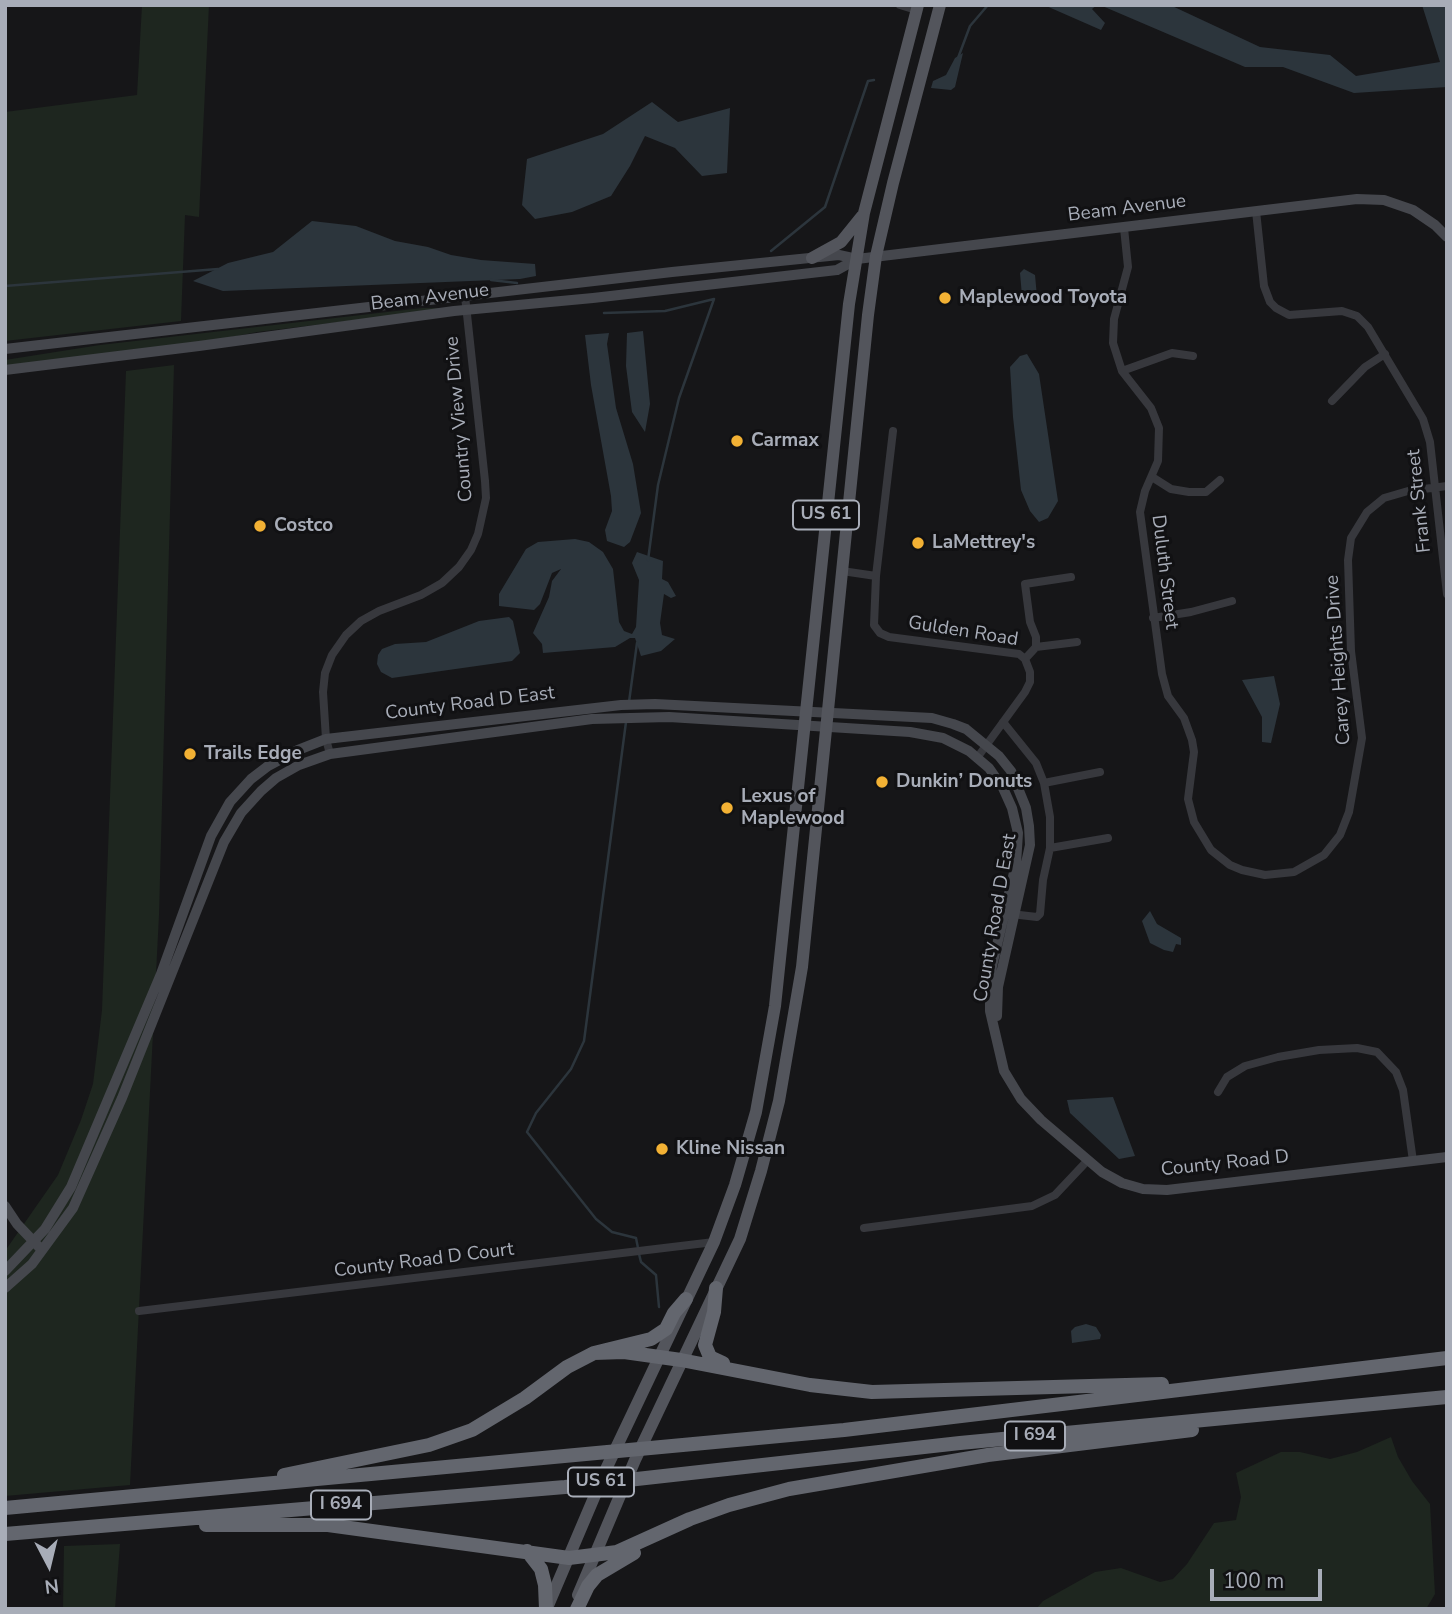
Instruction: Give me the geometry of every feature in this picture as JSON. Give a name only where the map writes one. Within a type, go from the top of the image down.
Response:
[{"type":"highway","points":[[716,1288],[714,1312],[705,1339],[706,1351],[718,1362],[761,1376]]},
{"type":"highway","points":[[211,1489],[374,1458],[472,1430],[525,1398],[567,1367],[594,1353],[651,1339],[666,1329],[674,1313],[687,1300]]},
{"type":"highway","points":[[594,1353],[624,1352],[810,1385],[872,1392],[1130,1384],[1201,1386]]},
{"type":"highway","name":"I 694","points":[[5,1508],[844,1430],[1447,1358]]},
{"type":"highway","name":"I 694","points":[[5,1534],[565,1487],[960,1443],[1447,1397]]},
{"type":"highway","points":[[117,1524],[328,1525],[569,1558],[617,1552],[690,1519],[789,1489],[988,1455],[1401,1401]]},
{"type":"highway","points":[[575,1609],[597,1575],[651,1543],[729,1505]]},
{"type":"highway","points":[[527,1551],[541,1569],[546,1609]]},
{"type":"main road","name":"US 61","points":[[575,1609],[593,1555],[744,1226],[767,1149],[787,1061],[802,967],[876,257],[940,5]]},
{"type":"main road","name":"US 61","points":[[546,1609],[607,1467],[714,1242],[749,1141],[771,1037],[849,304],[864,213],[917,8]]},
{"type":"main road","points":[[812,258],[841,243],[864,213]]},
{"type":"street","points":[[900,5],[917,8]]},
{"type":"street","name":"Beam Avenue","points":[[9,348],[839,255],[857,259],[876,257],[1357,199],[1384,200],[1400,204],[1424,216],[1447,237]]},
{"type":"street","name":"Frank Street","points":[[1256,211],[1264,286],[1270,302],[1282,312],[1297,316],[1335,311],[1350,313],[1364,321],[1423,419],[1430,442],[1447,594]]},
{"type":"street","name":"Duluth Street","points":[[1124,228],[1128,267],[1112,330],[1116,356],[1122,371],[1151,408],[1158,428],[1160,450],[1152,477],[1144,491],[1140,512],[1164,685],[1168,696],[1184,718],[1192,740],[1193,764],[1188,799],[1190,812],[1198,833],[1211,850],[1230,865],[1252,873],[1279,875]]},
{"type":"street","name":"Beam Avenue","points":[[5,370],[466,310],[837,270],[857,259]]},
{"type":"street","name":"Country View Drive","points":[[330,754],[326,739],[323,692],[325,673],[332,655],[346,635],[361,621],[442,583],[459,567],[478,534],[486,498],[465,296]]},
{"type":"street","points":[[1122,371],[1172,354],[1193,356]]},
{"type":"street","points":[[1332,401],[1366,367],[1385,354]]},
{"type":"street","name":"Gulden Road","points":[[893,431],[876,576],[874,625],[880,633],[889,637],[1019,654],[1025,659],[1030,672],[1030,682],[1025,692],[977,758]]},
{"type":"street","points":[[1152,477],[1171,489],[1189,492],[1206,492],[1220,480]]},
{"type":"street","name":"Carey Heights Drive","points":[[1279,875],[1306,867],[1333,846],[1346,824],[1362,738],[1351,651],[1348,560],[1351,538],[1367,512],[1384,498],[1408,491],[1447,486]]},
{"type":"street","points":[[842,571],[876,576]]},
{"type":"street","points":[[1036,647],[1024,584],[1070,577]]},
{"type":"street","points":[[1153,618],[1191,612],[1232,601]]},
{"type":"street","points":[[1025,659],[1036,647],[1077,642]]},
{"type":"street","name":"County Road D East","points":[[5,1270],[45,1229],[71,1187],[161,974],[211,836],[230,802],[251,779],[268,766],[326,739],[621,705],[655,704],[943,719],[966,729],[999,756],[1011,771],[1023,797],[1029,826],[1030,845],[992,966],[990,1012],[997,1036]]},
{"type":"street","name":"County Road D East","points":[[5,1288],[18,1279],[43,1251],[73,1208],[122,1098],[224,842],[241,813],[276,778],[299,765],[330,754],[611,718],[662,716],[910,732],[943,738],[969,751],[989,768],[1003,788],[1012,808],[1018,833],[1010,914]]},
{"type":"street","points":[[1003,722],[1036,763],[1044,783],[1050,817],[1050,848],[1043,880],[1040,914],[1037,917],[1010,914]]},
{"type":"street","points":[[1044,783],[1100,772]]},
{"type":"street","points":[[1050,848],[1108,838]]},
{"type":"street","name":"County Road D","points":[[997,1036],[1004,1071],[1021,1099],[1041,1120],[1102,1172],[1143,1189],[1167,1190],[1447,1157]]},
{"type":"street","points":[[1218,1092],[1227,1077],[1245,1066],[1278,1057],[1319,1050],[1357,1048],[1377,1052],[1396,1072],[1403,1090],[1413,1161]]},
{"type":"street","points":[[864,1228],[1032,1206],[1055,1195],[1088,1160]]},
{"type":"street","points":[[5,1206],[17,1224],[43,1251]]},
{"type":"street","name":"County Road D Court","points":[[139,1311],[714,1242]]},
{"type":"shaded area","points":[[142,5],[209,5],[199,217],[185,215],[181,321],[5,341],[5,112],[137,95]]},
{"type":"shaded area","points":[[1044,5],[1097,5],[1092,9],[1105,23],[1101,30]]},
{"type":"shaded area","points":[[1100,5],[1170,5],[1260,47],[1330,55],[1356,76],[1440,62],[1422,5],[1447,5],[1447,87],[1354,93],[1283,67],[1245,67]]},
{"type":"shaded area","points":[[963,53],[955,87],[951,90],[931,88],[933,81],[946,75],[955,58]]},
{"type":"shaded area","points":[[652,102],[678,122],[730,108],[727,173],[702,176],[675,148],[645,136],[611,196],[572,212],[535,219],[522,205],[527,159],[603,134]]},
{"type":"shaded area","points":[[312,221],[356,226],[395,241],[428,247],[451,255],[535,264],[536,276],[520,279],[223,291],[193,281],[228,263],[273,252]]},
{"type":"shaded area","points":[[1024,269],[1035,275],[1037,297],[1026,300],[1022,296],[1020,273]]},
{"type":"shaded area","points":[[422,308],[440,310],[5,366],[5,360],[100,345]]},
{"type":"shaded area","points":[[643,331],[650,404],[645,432],[632,412],[626,366],[627,333]]},
{"type":"shaded area","points":[[609,333],[607,344],[616,408],[633,464],[641,513],[630,542],[624,547],[607,541],[605,530],[612,511],[611,496],[585,335]]},
{"type":"shaded area","points":[[1027,354],[1039,374],[1058,501],[1048,518],[1039,522],[1030,511],[1021,490],[1013,417],[1010,367],[1020,356]]},
{"type":"shaded area","points":[[174,365],[159,915],[130,1485],[5,1496],[5,1251],[58,1175],[81,1120],[93,1084],[102,1010],[126,371]]},
{"type":"shaded area","points":[[575,539],[589,542],[603,552],[613,569],[619,622],[624,631],[632,634],[636,627],[639,580],[632,563],[637,552],[663,561],[662,579],[668,582],[676,596],[671,598],[664,594],[660,623],[662,635],[675,639],[661,651],[641,656],[635,638],[615,647],[543,653],[542,644],[533,633],[549,597],[552,581],[561,569],[552,573],[540,604],[534,610],[499,606],[499,594],[526,549],[538,542]]},
{"type":"shaded area","points":[[509,617],[513,621],[520,653],[512,661],[392,678],[381,672],[377,664],[382,649],[395,644],[426,642],[479,621]]},
{"type":"shaded area","points":[[1274,676],[1280,704],[1271,743],[1262,742],[1262,717],[1242,680]]},
{"type":"shaded area","points":[[1150,911],[1157,924],[1181,938],[1181,945],[1176,944],[1173,952],[1150,943],[1142,921]]},
{"type":"shaded area","points":[[1113,1097],[1135,1156],[1119,1159],[1070,1113],[1067,1100]]},
{"type":"shaded area","points":[[1086,1324],[1096,1327],[1101,1335],[1100,1339],[1072,1343],[1071,1331]]},
{"type":"shaded area","points":[[1391,1437],[1398,1457],[1430,1504],[1435,1594],[1426,1609],[1036,1609],[1043,1601],[1095,1572],[1121,1568],[1160,1582],[1173,1579],[1187,1564],[1214,1523],[1236,1520],[1241,1497],[1236,1473],[1281,1452],[1300,1452],[1330,1459],[1357,1452]]},
{"type":"shaded area","points":[[120,1544],[115,1609],[63,1609],[64,1546]]},
{"type":"waterway","points":[[958,58],[970,26],[988,5]]},
{"type":"waterway","points":[[771,251],[825,207],[868,81],[874,80]]},
{"type":"waterway","points":[[5,286],[218,269]]},
{"type":"waterway","points":[[491,280],[517,283]]},
{"type":"waterway","points":[[604,313],[665,311],[714,299]]},
{"type":"waterway","points":[[648,560],[658,485],[679,398],[714,299]]},
{"type":"waterway","points":[[629,702],[637,643]]},
{"type":"waterway","points":[[626,722],[584,1041],[571,1069],[536,1113],[527,1132],[596,1219],[612,1232],[636,1238],[638,1248]]},
{"type":"waterway","points":[[639,1254],[641,1262],[656,1275],[659,1307]]},
{"type":"place","name":"Maplewood Toyota","points":[[945,298]]},
{"type":"place","name":"Carmax","points":[[737,441]]},
{"type":"place","name":"Costco","points":[[260,526]]},
{"type":"place","name":"LaMettrey's","points":[[918,543]]},
{"type":"place","name":"Trails Edge","points":[[190,754]]},
{"type":"place","name":"Dunkin’ Donuts","points":[[882,782]]},
{"type":"place","name":"Lexus of Maplewood","points":[[727,808]]},
{"type":"place","name":"Kline Nissan","points":[[662,1149]]}]
